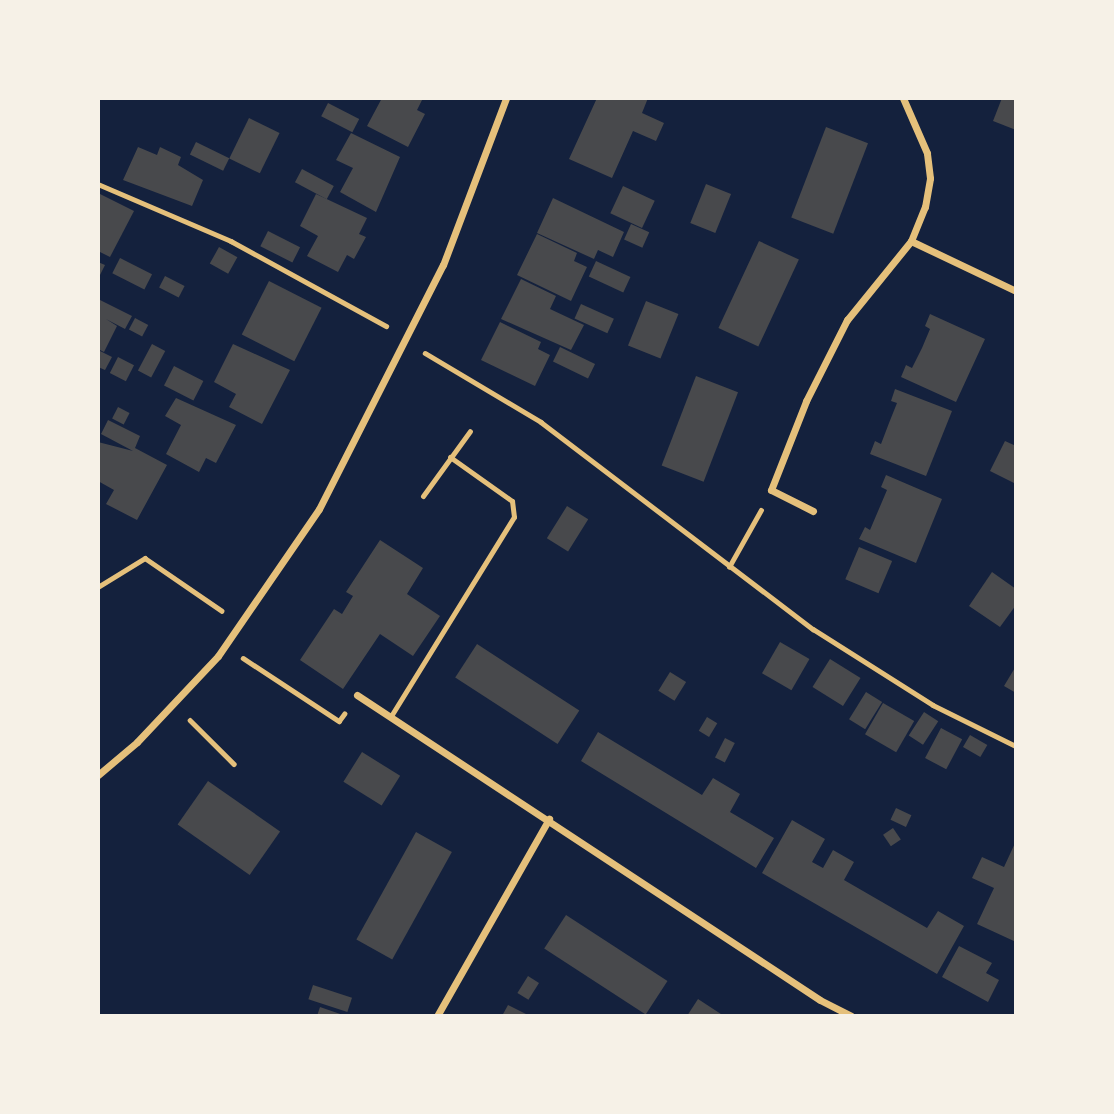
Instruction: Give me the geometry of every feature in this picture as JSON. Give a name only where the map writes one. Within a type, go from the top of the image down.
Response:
[{"type":"street","points":[[98,775],[174,704],[224,646],[319,509],[407,341],[458,230],[506,98]]},
{"type":"street","points":[[813,511],[771,492],[806,401],[847,320],[911,241],[925,206],[930,169],[918,129],[903,98]]},
{"type":"street","points":[[911,241],[1014,290],[1016,280]]},
{"type":"street","points":[[357,695],[820,1000],[851,1016]]},
{"type":"street","points":[[437,1016],[549,819]]},
{"type":"lane","points":[[422,496],[470,431]]},
{"type":"lane","points":[[391,716],[515,511],[512,501],[450,457]]},
{"type":"path","points":[[98,184],[231,242],[378,321],[541,422],[813,629],[933,705],[1016,747]]},
{"type":"path","points":[[729,567],[771,492]]},
{"type":"path","points":[[98,587],[145,558],[241,624]]},
{"type":"path","points":[[224,646],[339,721],[357,695]]},
{"type":"path","points":[[174,704],[234,764]]},
{"type":"building","points":[[382,98],[423,98],[417,110],[425,114],[408,147],[367,126]]},
{"type":"building","points":[[597,98],[648,98],[642,113],[664,123],[656,141],[633,131],[612,178],[569,159]]},
{"type":"building","points":[[1002,98],[1016,98],[1016,130],[993,121]]},
{"type":"building","points":[[328,103],[359,119],[352,132],[321,116]]},
{"type":"building","points":[[249,118],[280,133],[260,173],[229,158]]},
{"type":"building","points":[[826,127],[868,143],[833,234],[791,218]]},
{"type":"building","points":[[351,133],[400,157],[376,212],[340,192],[353,168],[336,160]]},
{"type":"building","points":[[196,142],[229,158],[223,171],[190,155]]},
{"type":"building","points":[[138,147],[157,155],[160,147],[181,157],[178,165],[203,180],[192,206],[123,180]]},
{"type":"building","points":[[302,169],[334,186],[327,199],[295,182]]},
{"type":"building","points":[[706,184],[731,194],[715,233],[690,223]]},
{"type":"building","points":[[623,186],[655,201],[642,228],[610,213]]},
{"type":"building","points":[[98,193],[134,211],[110,257],[98,251]]},
{"type":"building","points":[[316,194],[367,218],[359,234],[366,237],[354,259],[347,255],[338,272],[307,256],[318,236],[300,226]]},
{"type":"building","points":[[553,198],[624,232],[613,257],[598,250],[594,259],[537,233]]},
{"type":"building","points":[[631,224],[649,232],[642,248],[624,240]]},
{"type":"building","points":[[268,231],[300,247],[292,262],[260,246]]},
{"type":"building","points":[[537,234],[577,253],[574,261],[587,267],[571,301],[517,275]]},
{"type":"building","points":[[759,241],[799,260],[758,347],[718,328]]},
{"type":"building","points":[[219,247],[237,257],[228,274],[210,264]]},
{"type":"building","points":[[120,258],[152,274],[144,289],[112,273]]},
{"type":"building","points":[[596,261],[630,277],[623,292],[589,276]]},
{"type":"building","points":[[98,262],[105,265],[98,279]]},
{"type":"building","points":[[165,276],[185,286],[179,298],[159,288]]},
{"type":"building","points":[[521,279],[556,296],[550,309],[584,325],[571,350],[501,319]]},
{"type":"building","points":[[269,281],[322,308],[294,361],[242,334]]},
{"type":"building","points":[[98,299],[132,316],[125,329],[106,319],[117,326],[104,352],[98,349]]},
{"type":"building","points":[[646,301],[678,314],[660,359],[628,346]]},
{"type":"building","points":[[581,304],[614,319],[607,333],[574,319]]},
{"type":"building","points":[[930,314],[985,339],[956,402],[901,377],[906,365],[912,368],[922,348],[930,329],[925,326]]},
{"type":"building","points":[[135,318],[148,325],[142,337],[129,329]]},
{"type":"building","points":[[500,322],[541,342],[538,349],[550,355],[535,386],[481,360]]},
{"type":"building","points":[[152,344],[165,351],[151,378],[138,370]]},
{"type":"building","points":[[233,344],[290,370],[262,424],[229,407],[236,394],[214,382]]},
{"type":"building","points":[[560,347],[595,364],[588,378],[553,361]]},
{"type":"building","points":[[98,350],[112,357],[105,370],[98,367]]},
{"type":"building","points":[[118,357],[134,365],[126,381],[110,373]]},
{"type":"building","points":[[174,366],[203,381],[193,401],[164,386]]},
{"type":"building","points":[[696,376],[738,392],[704,482],[662,466]]},
{"type":"building","points":[[895,389],[952,411],[926,476],[870,454],[875,441],[881,444],[897,403],[891,401]]},
{"type":"building","points":[[176,398],[236,425],[216,463],[206,458],[199,472],[166,454],[181,425],[165,416]]},
{"type":"building","points":[[118,407],[130,413],[124,424],[112,419]]},
{"type":"building","points":[[108,420],[140,436],[135,448],[167,465],[137,520],[106,504],[114,490],[98,481],[98,442],[133,451],[101,434]]},
{"type":"building","points":[[1005,441],[1016,446],[1016,484],[990,471]]},
{"type":"building","points":[[886,475],[942,499],[916,563],[859,539],[865,527],[870,530],[887,490],[881,487]]},
{"type":"building","points":[[567,506],[588,519],[568,551],[547,538]]},
{"type":"building","points":[[380,540],[423,568],[407,594],[440,616],[413,656],[380,634],[343,689],[300,660],[334,609],[342,614],[353,596],[346,592]]},
{"type":"building","points":[[859,547],[892,561],[878,593],[845,579]]},
{"type":"building","points":[[992,572],[1016,589],[1016,605],[1000,627],[969,606]]},
{"type":"building","points":[[780,642],[809,659],[791,690],[762,673]]},
{"type":"building","points":[[477,644],[579,710],[558,744],[455,678]]},
{"type":"building","points":[[830,659],[861,678],[843,706],[813,687]]},
{"type":"building","points":[[1016,666],[1016,693],[1004,686]]},
{"type":"building","points":[[670,672],[686,682],[674,701],[658,691]]},
{"type":"building","points":[[866,692],[882,702],[865,729],[849,719]]},
{"type":"building","points":[[883,703],[914,721],[896,752],[865,734]]},
{"type":"building","points":[[924,712],[938,721],[923,745],[909,735]]},
{"type":"building","points":[[707,717],[717,723],[709,737],[699,731]]},
{"type":"building","points":[[941,728],[962,739],[946,769],[925,758]]},
{"type":"building","points":[[598,732],[702,795],[713,778],[740,794],[730,812],[774,838],[756,868],[581,761]]},
{"type":"building","points":[[970,735],[987,745],[980,757],[963,747]]},
{"type":"building","points":[[725,738],[735,743],[725,763],[715,758]]},
{"type":"building","points":[[362,752],[400,776],[382,806],[343,782]]},
{"type":"building","points":[[208,781],[280,831],[250,875],[178,824]]},
{"type":"building","points":[[896,808],[911,815],[906,827],[891,820]]},
{"type":"building","points":[[792,820],[825,839],[812,862],[823,868],[833,850],[854,862],[844,880],[927,928],[938,911],[964,926],[937,974],[762,873]]},
{"type":"building","points":[[893,828],[901,840],[891,846],[883,835]]},
{"type":"building","points":[[416,832],[452,852],[392,959],[356,940]]},
{"type":"building","points":[[1016,841],[1016,942],[977,924],[994,888],[972,878],[982,857],[1004,867]]},
{"type":"building","points":[[566,915],[667,981],[646,1014],[544,949]]},
{"type":"building","points":[[959,946],[992,963],[986,973],[999,980],[988,1002],[942,977]]},
{"type":"building","points":[[528,976],[539,983],[528,1000],[517,993]]},
{"type":"building","points":[[313,985],[352,998],[347,1012],[308,999]]},
{"type":"building","points":[[698,999],[724,1016],[687,1016]]},
{"type":"building","points":[[508,1005],[530,1016],[502,1016]]},
{"type":"building","points":[[320,1007],[346,1016],[317,1016]]}]
